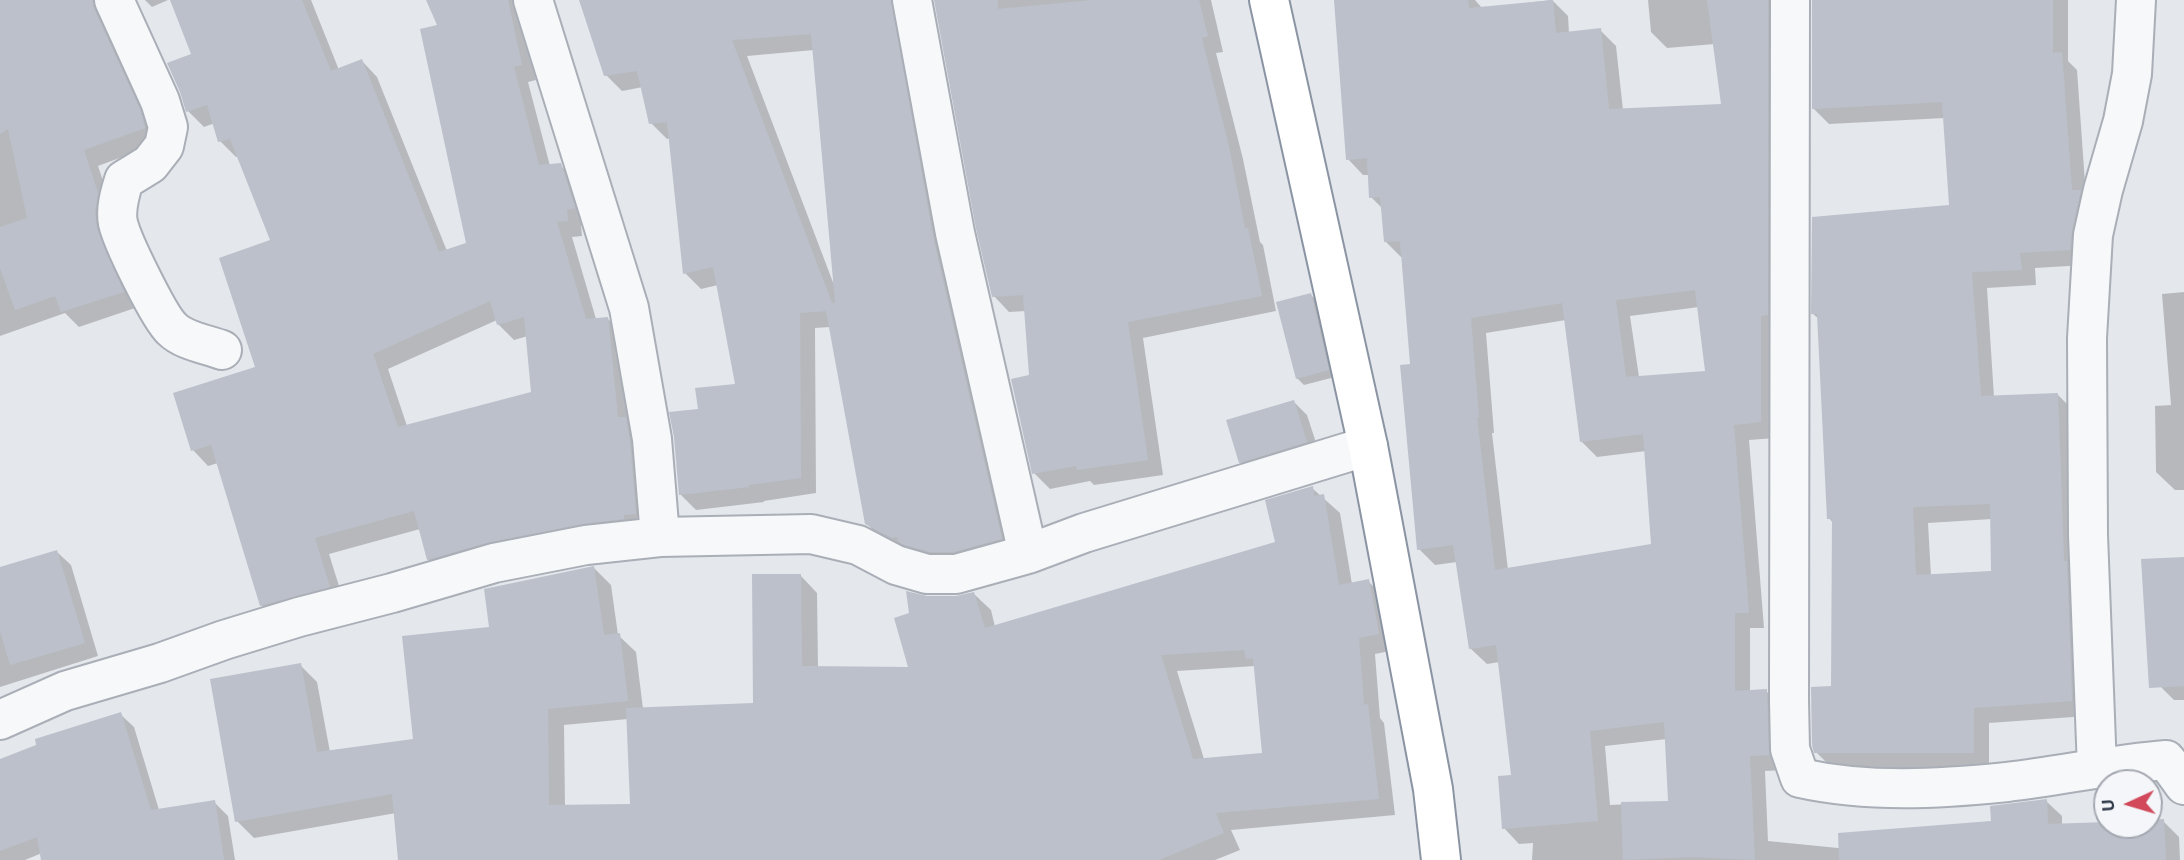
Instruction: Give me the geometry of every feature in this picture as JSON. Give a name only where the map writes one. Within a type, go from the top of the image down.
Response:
[{"type":"highway","points":[[1269,0],[1368,446],[1433,789],[1441,860]]},
{"type":"street","points":[[114,0],[160,101],[168,127],[164,146],[150,164],[124,180],[118,204],[118,222],[163,319],[174,331],[222,349]]},
{"type":"street","points":[[533,0],[629,307],[652,439],[660,537]]},
{"type":"street","points":[[912,0],[955,233],[1028,554]]},
{"type":"street","points":[[1790,0],[1789,700],[1790,749],[1800,778],[1835,786],[1914,788],[2007,782],[2093,770]]},
{"type":"street","points":[[2136,0],[2130,85],[2094,235],[2087,338],[2088,535],[2097,769],[2166,760],[2184,785]]},
{"type":"street","points":[[0,720],[65,691],[160,663],[224,640],[494,563],[586,545],[660,537],[811,534],[858,545],[896,565],[927,574],[956,575],[1368,446]]},
{"type":"building","points":[[0,0],[92,0],[140,109],[145,128],[84,150],[98,193],[95,213],[97,229],[124,292],[61,312],[55,296],[15,310],[0,268],[0,227],[27,218],[8,129],[0,134]]},
{"type":"building","points":[[170,0],[302,0],[331,71],[362,59],[439,252],[466,243],[420,29],[437,25],[426,0],[508,0],[522,65],[514,67],[539,165],[561,163],[575,208],[567,210],[568,221],[557,222],[586,319],[608,317],[618,417],[626,417],[630,442],[636,514],[624,515],[624,519],[582,524],[490,542],[427,560],[414,511],[315,538],[330,587],[260,606],[211,445],[191,451],[173,393],[255,367],[219,258],[270,240],[230,139],[218,142],[207,105],[186,112],[167,63],[191,54]],"holes":[[[490,301],[497,325],[524,317],[531,392],[398,427],[373,354]]]},
{"type":"building","points":[[579,0],[891,0],[933,237],[1002,539],[953,552],[930,552],[904,545],[897,537],[892,538],[865,524],[826,311],[800,313],[801,478],[679,495],[669,412],[698,409],[695,388],[735,384],[713,267],[683,274],[667,122],[649,124],[637,71],[604,76]],"holes":[[[811,34],[835,302],[832,303],[732,40]]]},
{"type":"building","points":[[934,0],[998,0],[998,9],[1093,0],[1199,0],[1208,36],[1202,38],[1262,296],[1128,322],[1148,460],[1077,470],[1076,466],[1032,474],[1011,379],[1029,375],[1023,295],[992,297],[976,229]]},
{"type":"building","points":[[1334,0],[1468,0],[1469,8],[1553,0],[1556,33],[1601,28],[1609,109],[1721,104],[1707,0],[1768,0],[1768,315],[1761,316],[1761,422],[1734,425],[1749,613],[1735,613],[1735,691],[1767,689],[1769,755],[1750,756],[1755,860],[1692,857],[1623,860],[1621,802],[1668,801],[1664,722],[1590,731],[1598,821],[1502,829],[1498,776],[1511,775],[1496,645],[1469,649],[1453,545],[1417,550],[1400,365],[1410,364],[1400,241],[1384,242],[1380,197],[1369,198],[1367,158],[1346,160]],"holes":[[[1695,290],[1705,371],[1626,377],[1616,300]],[[1562,303],[1580,442],[1643,434],[1651,544],[1495,570],[1477,418],[1471,318]]]},
{"type":"building","points":[[1812,0],[2053,0],[2053,53],[2062,52],[2072,190],[2081,190],[2070,250],[2020,253],[2022,270],[1972,272],[1981,396],[2058,393],[2072,701],[1974,708],[1974,753],[1814,753],[1811,687],[1831,686],[1832,519],[1827,519],[1817,314],[1811,314],[1812,217],[1949,205],[1942,102],[1812,109]],"holes":[[[1990,504],[1991,571],[1916,575],[1913,507]]]},
{"type":"building","points":[[1311,293],[1329,370],[1296,379],[1276,302]]},
{"type":"building","points":[[1294,400],[1307,442],[1239,463],[1226,420]]},
{"type":"building","points":[[1313,486],[1314,496],[1324,494],[1339,585],[1369,579],[1379,634],[1359,638],[1364,705],[1368,704],[1379,799],[1216,813],[1224,833],[1159,860],[398,860],[392,794],[235,822],[210,679],[301,663],[317,752],[413,739],[402,636],[489,627],[484,589],[594,566],[604,635],[620,633],[628,701],[548,709],[549,805],[630,804],[626,708],[753,703],[752,574],[801,574],[802,666],[908,667],[894,618],[909,613],[906,591],[927,596],[956,596],[974,592],[985,628],[1275,542],[1265,500]],"holes":[[[1244,650],[1246,659],[1253,658],[1262,753],[1193,759],[1161,655]]]},
{"type":"building","points":[[57,550],[85,643],[10,665],[0,631],[0,567]]},
{"type":"building","points":[[2184,557],[2184,686],[2149,688],[2141,559]]},
{"type":"building","points":[[121,712],[151,810],[215,800],[224,860],[41,860],[37,837],[0,851],[0,759],[36,745],[35,739]]},
{"type":"building","points":[[2047,799],[2048,824],[2093,822],[2093,839],[2163,839],[2164,819],[2166,860],[1839,860],[1838,833],[1991,821],[1990,806]]}]
